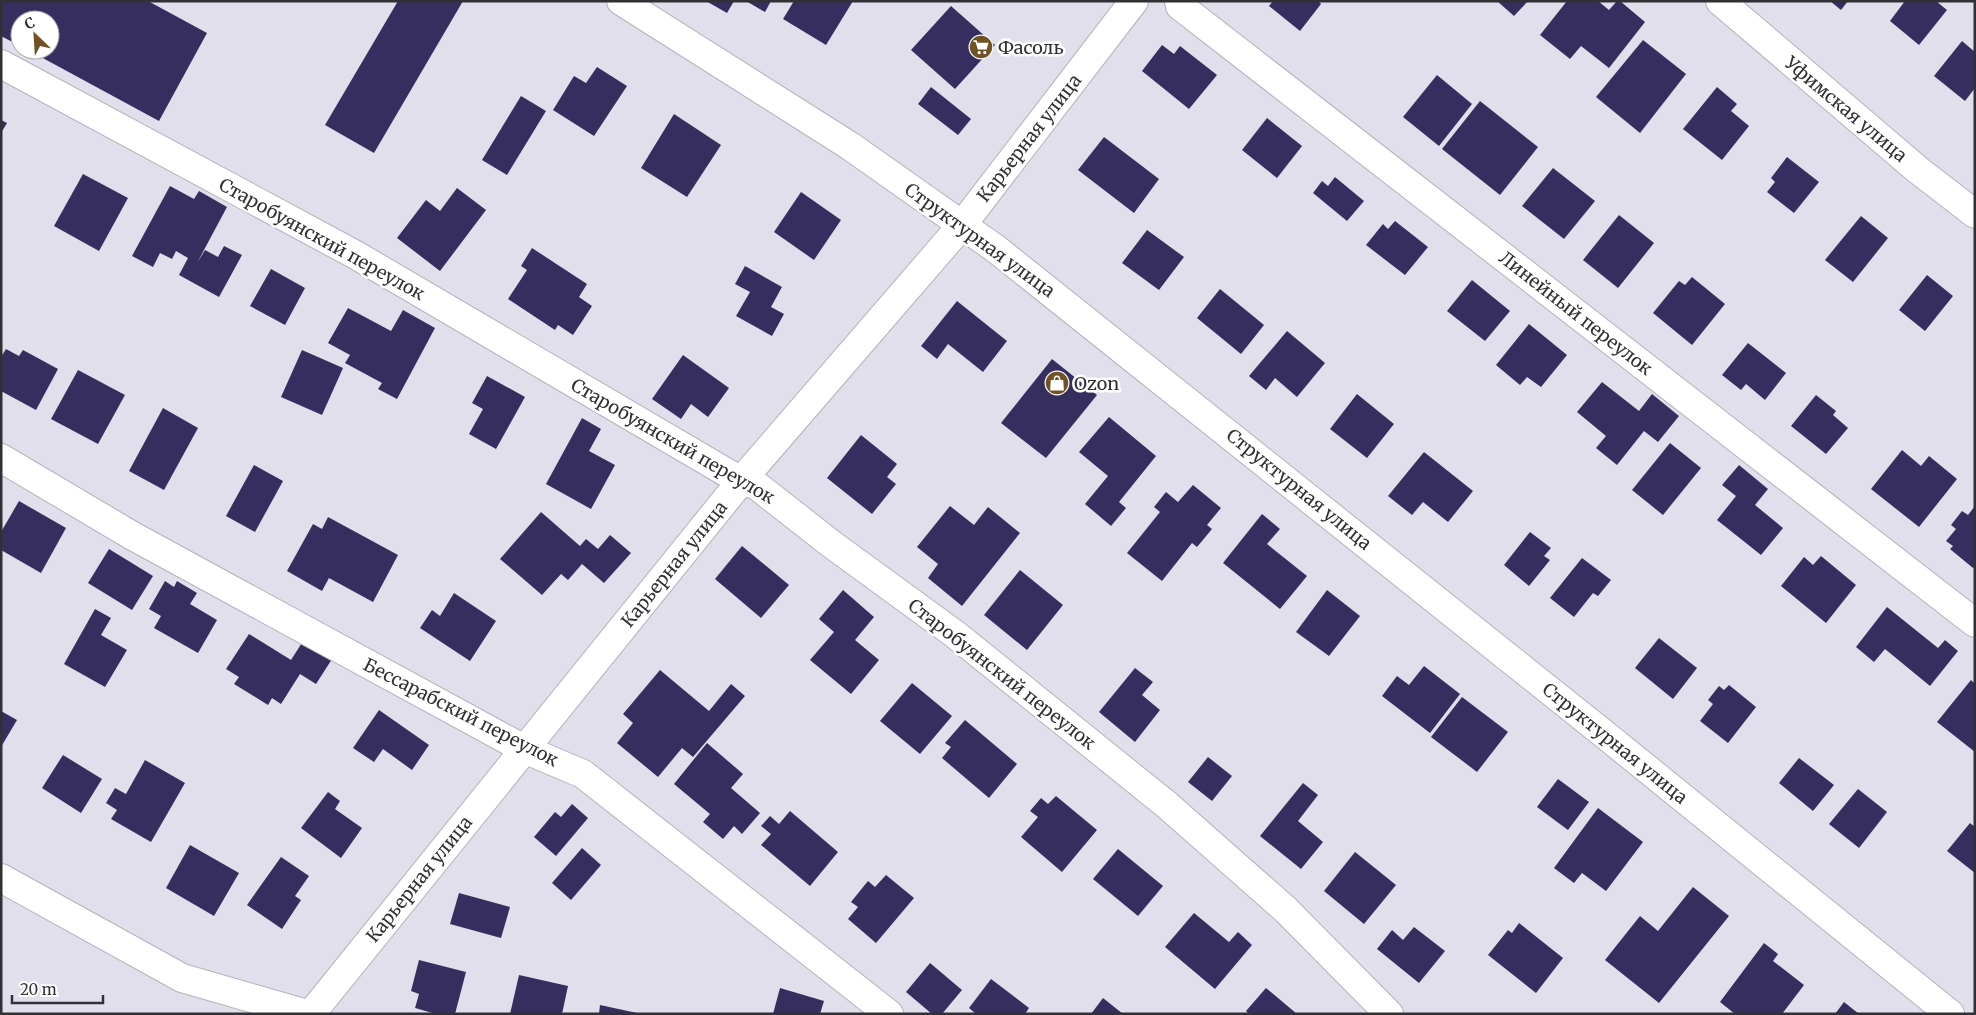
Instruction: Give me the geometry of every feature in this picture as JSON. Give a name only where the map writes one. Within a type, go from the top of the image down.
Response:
[{"type":"street","name":"Структурная улица","points":[[621,1],[850,146],[962,225],[1082,316],[1950,1014]]},
{"type":"street","name":"Карьерная улица","points":[[311,1014],[741,481],[962,225],[1134,1]]},
{"type":"street","name":"Линейный переулок","points":[[1179,1],[1180,6],[1975,623]]},
{"type":"street","name":"Уфимская улица","points":[[1720,1],[1918,170],[1975,214]]},
{"type":"street","name":"Старобуянский переулок","points":[[1,64],[354,254],[741,481],[756,486],[956,635],[1167,805],[1285,909],[1389,1014]]},
{"type":"street","name":"Бессарабский переулок","points":[[1,458],[131,535],[524,749],[583,774],[889,1014]]},
{"type":"street","points":[[1,878],[182,978],[307,1014]]},
{"type":"building","points":[[1,1],[148,1],[207,33],[159,121],[46,60],[60,60],[60,10],[10,10],[10,41],[1,36]]},
{"type":"building","points":[[398,1],[463,1],[374,153],[325,125]]},
{"type":"building","points":[[706,1],[734,1],[727,13]]},
{"type":"building","points":[[746,1],[771,1],[765,12]]},
{"type":"building","points":[[794,1],[853,1],[826,45],[783,19]]},
{"type":"building","points":[[1273,1],[1318,1],[1321,4],[1300,31],[1269,6]]},
{"type":"building","points":[[1497,1],[1528,1],[1514,16]]},
{"type":"building","points":[[1567,1],[1598,1],[1609,10],[1617,1],[1620,1],[1645,22],[1609,68],[1581,46],[1570,59],[1540,35]]},
{"type":"building","points":[[1830,1],[1848,1],[1841,10]]},
{"type":"building","points":[[1905,1],[1936,1],[1947,10],[1919,45],[1890,21]]},
{"type":"building","points":[[951,6],[995,45],[955,89],[911,50]]},
{"type":"building","points":[[1643,40],[1686,74],[1640,133],[1596,97]]},
{"type":"building","points":[[1962,41],[1975,52],[1975,88],[1965,101],[1934,76]]},
{"type":"building","points":[[1162,45],[1174,54],[1180,46],[1217,75],[1189,109],[1142,71]]},
{"type":"building","points":[[597,67],[627,86],[594,136],[553,110],[574,76],[586,83]]},
{"type":"building","points":[[1437,75],[1472,104],[1439,146],[1403,117]]},
{"type":"building","points":[[931,87],[971,119],[958,135],[918,104]]},
{"type":"building","points":[[1717,87],[1737,104],[1731,111],[1749,126],[1722,160],[1683,129]]},
{"type":"building","points":[[521,96],[546,111],[507,175],[482,160]]},
{"type":"building","points":[[1480,101],[1538,147],[1500,195],[1442,149]]},
{"type":"building","points":[[674,114],[721,145],[687,197],[641,168]]},
{"type":"building","points":[[1267,118],[1302,146],[1277,178],[1242,150]]},
{"type":"building","points":[[1,120],[7,123],[1,133]]},
{"type":"building","points":[[1104,137],[1159,179],[1134,213],[1078,170]]},
{"type":"building","points":[[1787,157],[1819,182],[1794,213],[1767,192],[1775,182],[1771,178]]},
{"type":"building","points":[[1553,168],[1595,201],[1564,239],[1522,206]]},
{"type":"building","points":[[83,174],[128,198],[99,251],[54,226]]},
{"type":"building","points":[[1335,177],[1364,201],[1347,221],[1313,193],[1322,181],[1328,186]]},
{"type":"building","points":[[170,186],[194,199],[199,191],[227,207],[197,263],[205,250],[218,257],[224,246],[242,255],[219,297],[179,275],[188,258],[176,251],[172,259],[160,253],[153,267],[132,256]]},
{"type":"building","points":[[457,188],[486,210],[440,271],[397,238],[426,200],[440,211]]},
{"type":"building","points":[[801,192],[841,220],[814,260],[774,232]]},
{"type":"building","points":[[1619,215],[1654,243],[1618,288],[1583,260]]},
{"type":"building","points":[[1861,216],[1888,238],[1853,282],[1825,260]]},
{"type":"building","points":[[1395,221],[1428,247],[1405,275],[1366,245],[1383,224],[1388,229]]},
{"type":"building","points":[[1147,230],[1184,257],[1159,290],[1122,263]]},
{"type":"building","points":[[532,248],[587,284],[579,297],[592,306],[573,335],[558,325],[555,330],[508,299],[527,270],[521,266]]},
{"type":"building","points":[[745,266],[782,287],[771,307],[784,314],[772,336],[736,316],[750,292],[735,284]]},
{"type":"building","points":[[271,269],[305,288],[285,325],[250,306]]},
{"type":"building","points":[[1927,275],[1953,296],[1925,331],[1899,310]]},
{"type":"building","points":[[1692,277],[1725,304],[1692,345],[1653,313],[1679,281],[1685,285]]},
{"type":"building","points":[[1472,280],[1510,311],[1485,341],[1447,311]]},
{"type":"building","points":[[1220,289],[1264,325],[1241,354],[1197,318]]},
{"type":"building","points":[[957,301],[1007,341],[983,372],[948,344],[937,359],[921,346]]},
{"type":"building","points":[[348,308],[391,331],[403,310],[435,328],[397,399],[378,389],[382,383],[345,363],[350,355],[328,343]]},
{"type":"building","points":[[1529,324],[1567,355],[1541,387],[1527,377],[1520,385],[1496,365]]},
{"type":"building","points":[[1287,331],[1325,363],[1297,397],[1275,378],[1266,390],[1249,376]]},
{"type":"building","points":[[1748,343],[1786,373],[1765,400],[1746,384],[1741,390],[1722,375]]},
{"type":"building","points":[[6,349],[19,356],[23,350],[58,369],[36,410],[1,391],[1,357]]},
{"type":"building","points":[[302,350],[343,368],[322,415],[281,397]]},
{"type":"building","points":[[683,355],[729,388],[708,417],[691,404],[681,419],[652,399]]},
{"type":"building","points":[[1052,359],[1097,395],[1046,458],[1001,423]]},
{"type":"building","points":[[78,370],[125,395],[98,444],[51,419]]},
{"type":"building","points":[[487,376],[525,397],[496,449],[469,434],[483,409],[472,403]]},
{"type":"building","points":[[1602,382],[1639,411],[1652,394],[1679,416],[1658,442],[1644,431],[1617,465],[1596,448],[1606,436],[1577,412]]},
{"type":"building","points":[[1357,394],[1394,424],[1367,458],[1330,429]]},
{"type":"building","points":[[1816,395],[1836,411],[1833,415],[1848,428],[1826,454],[1791,426]]},
{"type":"building","points":[[163,408],[198,428],[164,490],[129,471]]},
{"type":"building","points":[[1109,417],[1156,456],[1119,502],[1126,508],[1111,526],[1085,504],[1108,476],[1079,452]]},
{"type":"building","points":[[582,418],[601,429],[589,451],[615,465],[591,509],[546,484]]},
{"type":"building","points":[[861,435],[897,464],[887,477],[896,484],[872,514],[827,478]]},
{"type":"building","points":[[1670,443],[1701,468],[1663,515],[1632,490]]},
{"type":"building","points":[[1902,450],[1921,466],[1929,456],[1957,479],[1919,527],[1871,489]]},
{"type":"building","points":[[1424,452],[1473,491],[1448,522],[1423,502],[1412,515],[1388,496]]},
{"type":"building","points":[[254,465],[283,481],[255,532],[226,516]]},
{"type":"building","points":[[1739,465],[1768,489],[1755,505],[1783,528],[1761,555],[1717,520],[1736,496],[1722,485]]},
{"type":"building","points":[[1193,485],[1221,508],[1207,525],[1212,529],[1197,547],[1192,543],[1162,581],[1127,553],[1160,512],[1154,507],[1166,492],[1178,502]]},
{"type":"building","points":[[19,501],[66,528],[41,573],[1,550],[1,532]]},
{"type":"building","points":[[950,506],[974,525],[988,507],[1020,533],[962,606],[928,578],[938,564],[917,547]]},
{"type":"building","points":[[1975,506],[1975,566],[1973,568],[1950,549],[1953,546],[1946,541],[1956,529],[1951,525],[1962,511],[1968,515]]},
{"type":"building","points":[[541,512],[580,546],[586,539],[598,549],[610,535],[631,553],[604,583],[582,564],[568,580],[561,574],[542,595],[500,559]]},
{"type":"building","points":[[1262,514],[1280,529],[1267,544],[1307,576],[1280,609],[1223,563]]},
{"type":"building","points":[[328,517],[398,555],[373,602],[329,578],[322,591],[287,571],[313,524],[322,529]]},
{"type":"building","points":[[1530,532],[1551,548],[1544,556],[1550,560],[1529,586],[1504,565]]},
{"type":"building","points":[[742,546],[789,585],[761,618],[715,579]]},
{"type":"building","points":[[109,549],[153,576],[132,610],[88,583]]},
{"type":"building","points":[[1821,556],[1856,585],[1826,623],[1781,586],[1804,557],[1813,565]]},
{"type":"building","points":[[1582,558],[1611,580],[1598,596],[1593,593],[1574,617],[1550,598]]},
{"type":"building","points":[[1020,570],[1063,605],[1027,650],[984,615]]},
{"type":"building","points":[[165,581],[174,587],[177,581],[197,593],[190,604],[217,620],[198,653],[154,628],[161,616],[149,609]]},
{"type":"building","points":[[843,590],[874,617],[855,640],[879,660],[851,694],[810,660],[834,632],[819,619]]},
{"type":"building","points":[[1327,590],[1360,616],[1329,656],[1296,632]]},
{"type":"building","points":[[454,593],[496,621],[470,661],[420,628],[432,610],[440,616]]},
{"type":"building","points":[[1887,607],[1938,648],[1945,640],[1958,651],[1930,686],[1885,649],[1874,662],[1856,647]]},
{"type":"building","points":[[95,609],[111,618],[101,635],[127,650],[105,687],[64,664]]},
{"type":"building","points":[[249,634],[291,660],[305,638],[334,656],[316,684],[300,674],[281,704],[272,698],[268,705],[234,684],[239,677],[226,669]]},
{"type":"building","points":[[1659,638],[1697,668],[1673,699],[1635,668]]},
{"type":"building","points":[[1424,666],[1460,694],[1430,733],[1382,696],[1397,676],[1409,685]]},
{"type":"building","points":[[1135,668],[1153,682],[1142,695],[1160,710],[1135,742],[1099,712]]},
{"type":"building","points":[[660,670],[709,711],[731,684],[745,696],[693,757],[682,748],[658,777],[617,743],[633,723],[623,714]]},
{"type":"building","points":[[1971,680],[1975,684],[1975,752],[1937,722]]},
{"type":"building","points":[[912,683],[952,716],[920,754],[880,721]]},
{"type":"building","points":[[1729,685],[1756,707],[1728,743],[1700,721],[1713,704],[1708,700],[1719,686],[1724,690]]},
{"type":"building","points":[[1462,697],[1508,732],[1477,772],[1431,737]]},
{"type":"building","points":[[379,710],[429,745],[412,770],[383,749],[374,762],[353,748]]},
{"type":"building","points":[[1,711],[17,720],[1,747]]},
{"type":"building","points":[[965,720],[1017,764],[989,798],[942,758],[951,747],[945,743]]},
{"type":"building","points":[[707,743],[743,774],[731,788],[760,813],[742,834],[734,826],[723,839],[703,822],[710,814],[674,784]]},
{"type":"building","points":[[63,755],[102,779],[81,813],[42,788]]},
{"type":"building","points":[[1208,757],[1232,776],[1212,801],[1188,782]]},
{"type":"building","points":[[1799,758],[1834,785],[1813,811],[1779,783]]},
{"type":"building","points":[[145,760],[185,783],[151,842],[111,819],[117,810],[106,803],[115,788],[126,794]]},
{"type":"building","points":[[1558,779],[1589,802],[1568,830],[1537,807]]},
{"type":"building","points":[[1303,783],[1318,795],[1298,821],[1323,842],[1301,869],[1260,836]]},
{"type":"building","points":[[1858,789],[1887,812],[1859,848],[1829,824]]},
{"type":"building","points":[[328,792],[340,801],[335,809],[362,828],[341,858],[301,828]]},
{"type":"building","points":[[1056,796],[1097,830],[1062,872],[1021,837],[1038,817],[1030,811],[1041,798],[1048,804]]},
{"type":"building","points":[[572,804],[588,818],[556,856],[534,837],[555,812],[561,817]]},
{"type":"building","points":[[1598,808],[1643,842],[1606,891],[1582,873],[1574,883],[1554,868]]},
{"type":"building","points":[[790,811],[838,852],[810,886],[761,845],[771,834],[761,826],[770,816],[779,824]]},
{"type":"building","points":[[1970,823],[1975,827],[1975,873],[1947,851]]},
{"type":"building","points":[[190,845],[239,873],[214,916],[166,888]]},
{"type":"building","points":[[582,848],[601,865],[571,900],[552,883]]},
{"type":"building","points":[[1118,849],[1163,886],[1138,916],[1093,879]]},
{"type":"building","points":[[1355,852],[1396,885],[1364,924],[1324,891]]},
{"type":"building","points":[[281,857],[309,876],[295,896],[301,900],[282,929],[247,905]]},
{"type":"building","points":[[886,875],[914,898],[876,943],[848,919],[858,907],[851,902],[868,881],[875,887]]},
{"type":"building","points":[[1693,887],[1729,916],[1659,1003],[1605,960],[1640,916],[1658,931]]},
{"type":"building","points":[[459,893],[510,907],[501,938],[450,924]]},
{"type":"building","points":[[1194,913],[1229,942],[1238,932],[1252,945],[1215,989],[1165,947]]},
{"type":"building","points":[[1519,923],[1563,958],[1536,993],[1488,955],[1508,930],[1512,933]]},
{"type":"building","points":[[1414,927],[1445,951],[1419,983],[1377,949],[1392,930],[1403,940]]},
{"type":"building","points":[[1764,943],[1778,954],[1773,961],[1804,985],[1782,1014],[1735,1014],[1720,1002]]},
{"type":"building","points":[[419,960],[466,972],[455,1014],[436,1014],[415,1008],[419,994],[411,991]]},
{"type":"building","points":[[930,963],[962,990],[942,1014],[932,1014],[906,992]]},
{"type":"building","points":[[519,975],[568,986],[562,1014],[510,1014]]},
{"type":"building","points":[[991,979],[1029,1008],[1025,1014],[976,1014],[969,1008]]},
{"type":"building","points":[[780,988],[824,1001],[820,1014],[773,1014]]},
{"type":"building","points":[[1266,988],[1297,1014],[1249,1014],[1246,1011]]},
{"type":"building","points":[[1103,998],[1123,1014],[1091,1014]]},
{"type":"building","points":[[1844,1002],[1859,1014],[1835,1014]]},
{"type":"building","points":[[600,1005],[637,1013],[637,1014],[599,1014]]},
{"type":"place","name":"Фасоль","points":[[981,47]]},
{"type":"place","name":"Ozon","points":[[1057,383]]}]
